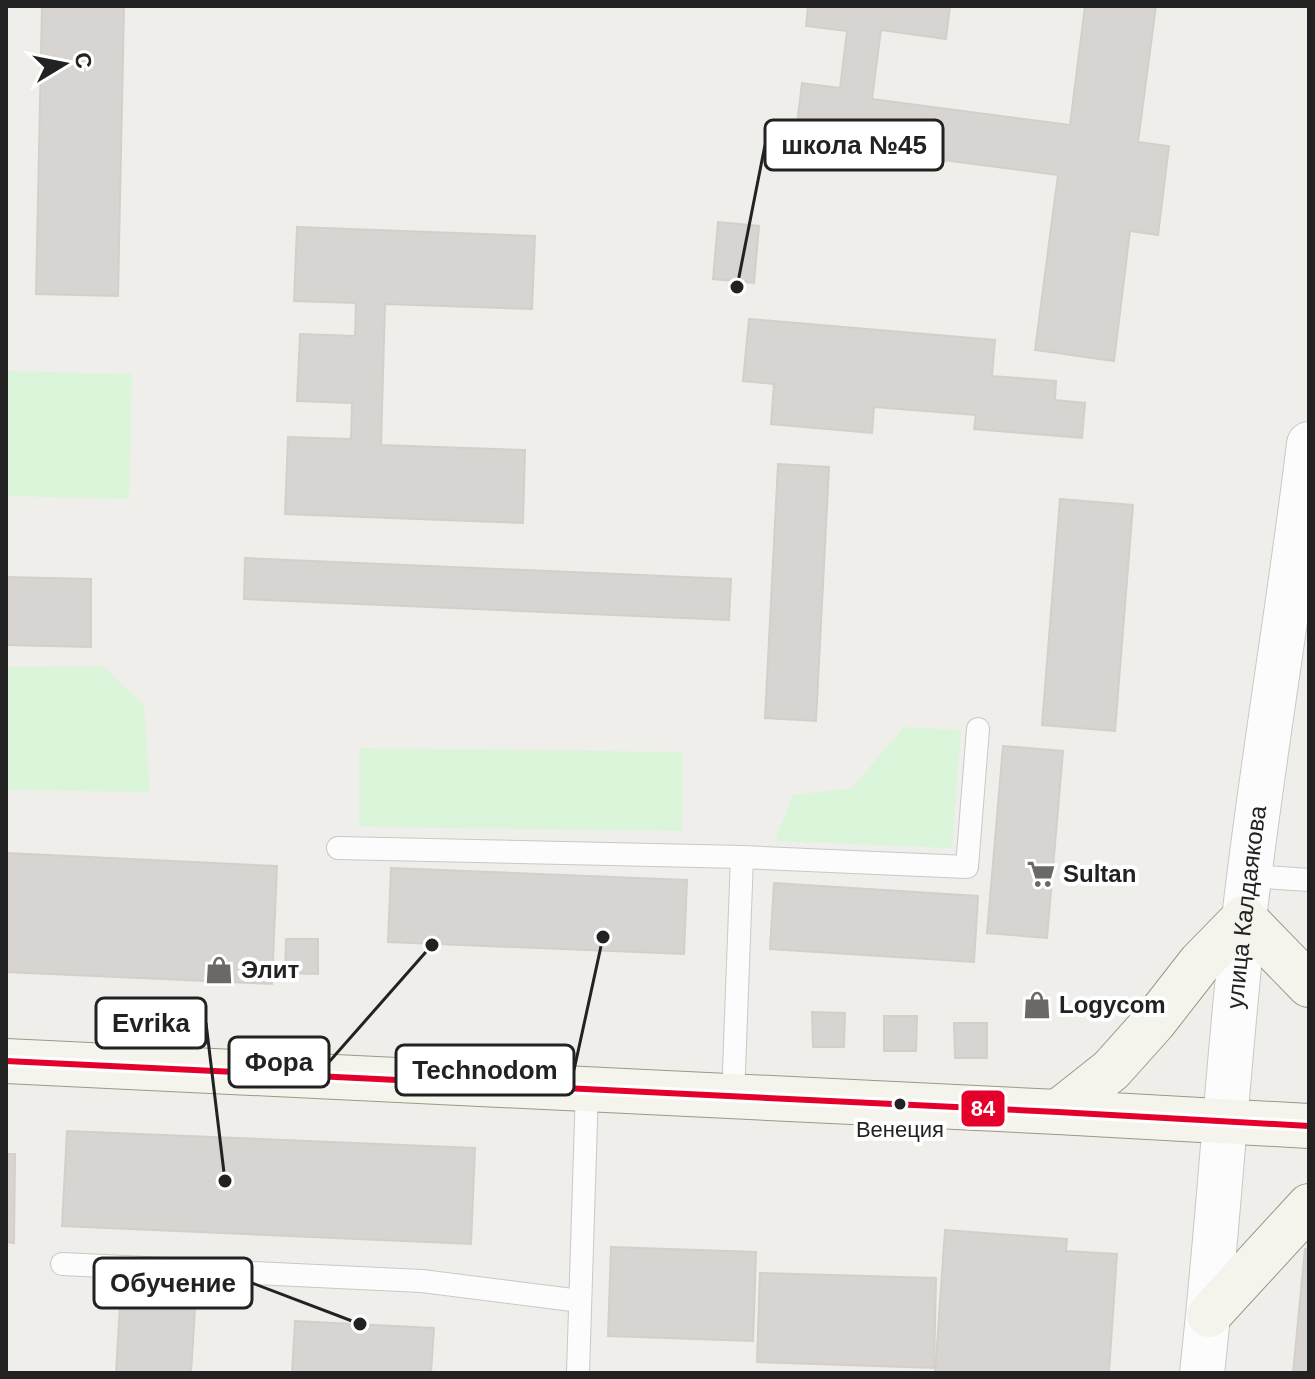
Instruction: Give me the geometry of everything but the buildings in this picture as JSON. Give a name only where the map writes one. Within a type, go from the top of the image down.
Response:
[{"type":"main road","points":[[1058,1112],[1111,1070],[1154,1022],[1247,897],[1309,985]]},
{"type":"main road","points":[[6,1061],[1309,1126]]},
{"type":"main road","points":[[1209,1315],[1309,1206]]},
{"type":"street","name":"улица Калдаякова","points":[[1202,1373],[1247,897],[1309,444]]},
{"type":"lane","points":[[338,848],[742,857],[967,867],[978,729]]},
{"type":"lane","points":[[733,1097],[742,857]]},
{"type":"lane","points":[[1247,897],[1309,880]]},
{"type":"lane","points":[[578,1373],[587,1089]]},
{"type":"lane","points":[[62,1264],[422,1281],[580,1301]]},
{"type":"green space","points":[[6,371],[132,374],[129,499],[6,496]]},
{"type":"green space","points":[[102,666],[144,705],[150,792],[6,790],[6,667]]},
{"type":"green space","points":[[904,727],[961,730],[952,848],[775,841],[793,795],[852,788]]},
{"type":"green space","points":[[359,748],[682,752],[682,831],[359,827]]},
{"type":"transit line","name":"84","points":[[6,1061],[1309,1126]]},
{"type":"place","name":"школа №45","points":[[737,287]]},
{"type":"place","name":"Sultan","points":[[1041,874]]},
{"type":"place","name":"Technodom","points":[[603,937]]},
{"type":"place","name":"Фора","points":[[432,945]]},
{"type":"place","name":"Элит","points":[[219,970]]},
{"type":"place","name":"Logycom","points":[[1037,1005]]},
{"type":"place","name":"Венеция","points":[[900,1104]]},
{"type":"place","name":"Evrika","points":[[225,1181]]},
{"type":"place","name":"Обучение","points":[[360,1324]]}]
